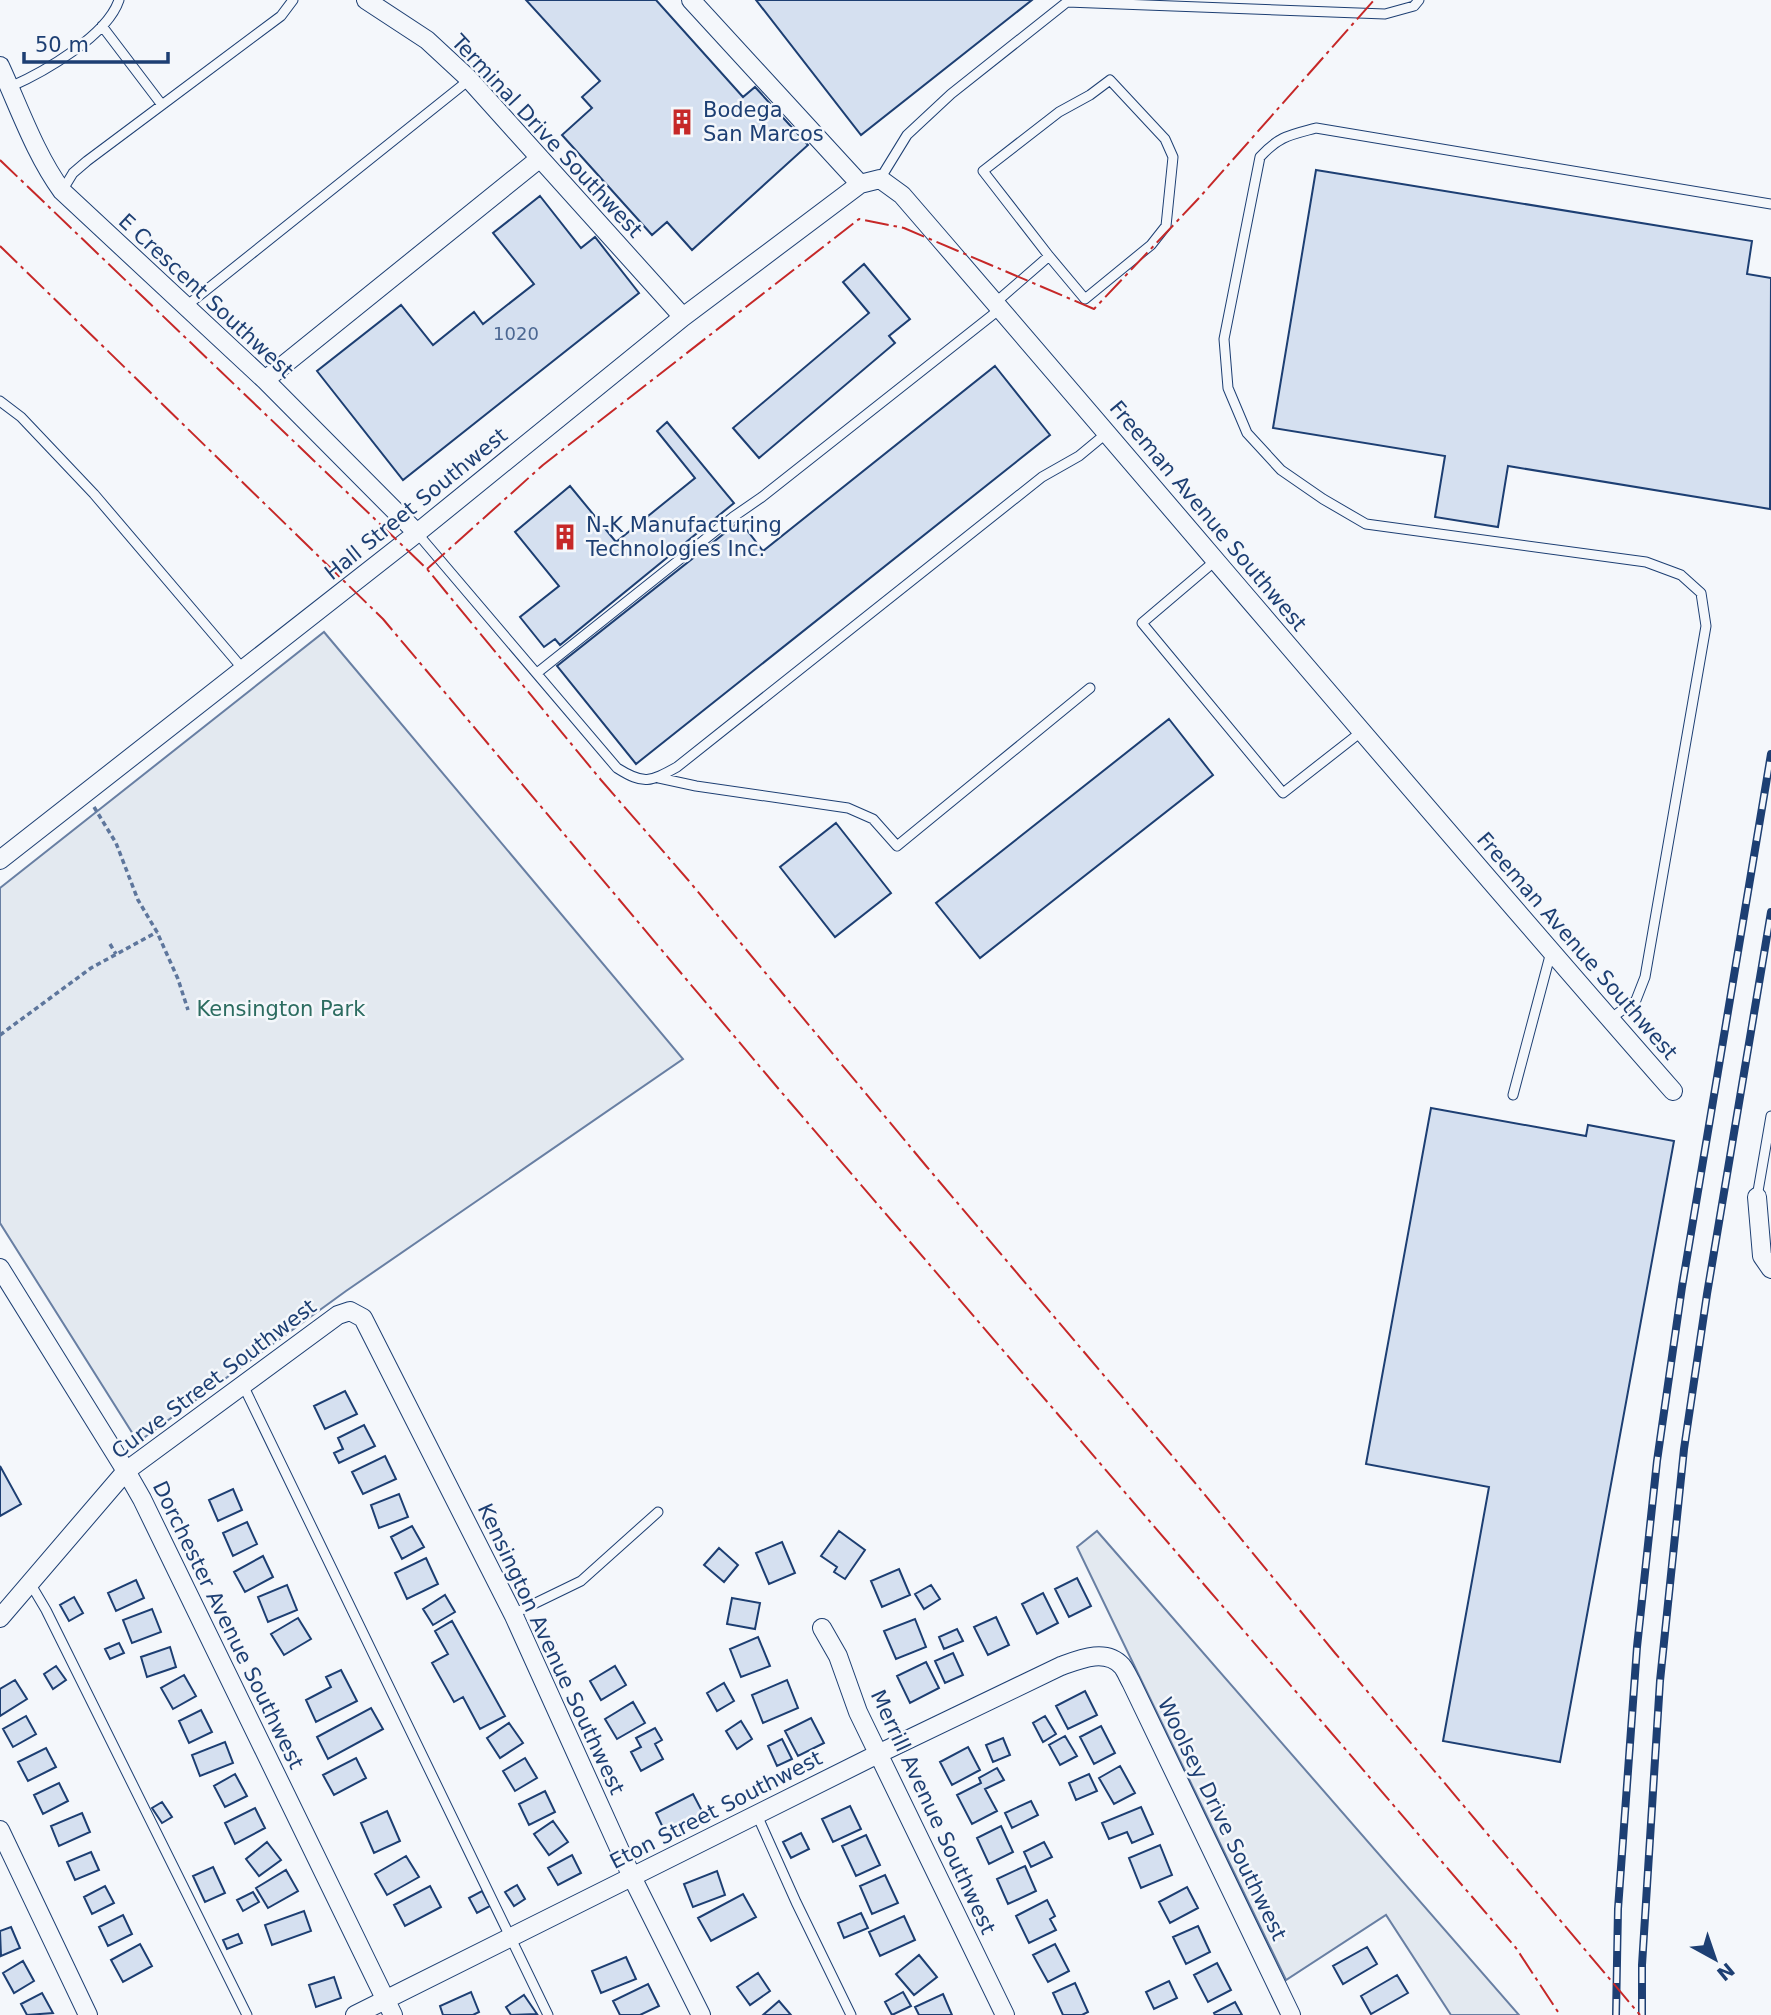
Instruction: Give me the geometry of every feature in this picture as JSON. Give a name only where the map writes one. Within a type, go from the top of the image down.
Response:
[{"type":"street","name":"Terminal Drive Southwest","points":[[366,0],[427,40],[469,80],[683,317]]},
{"type":"street","points":[[691,0],[860,184],[880,180]]},
{"type":"street","name":"E Crescent Southwest","points":[[0,66],[11,96],[54,181],[62,191],[265,380],[417,533]]},
{"type":"street","points":[[265,380],[539,159]]},
{"type":"street","name":"Freeman Avenue Southwest","points":[[880,180],[902,195],[1108,432],[1361,732],[1673,1091]]},
{"type":"street","name":"Hall Street Southwest","points":[[0,860],[417,533],[683,317],[860,184]]},
{"type":"street","points":[[1756,1197],[1762,1256],[1771,1269]]},
{"type":"street","name":"Dorchester Avenue Southwest","points":[[0,1268],[126,1471],[389,2008]]},
{"type":"street","name":"Curve Street Southwest","points":[[0,1618],[126,1471],[338,1315],[350,1311]]},
{"type":"street","name":"Kensington Avenue Southwest","points":[[350,1311],[363,1318],[513,1614],[632,1877],[701,2015]]},
{"type":"street","name":"Merrill Avenue Southwest","points":[[822,1628],[838,1656],[858,1712],[1005,2015]]},
{"type":"street","name":"Eton Street Southwest","points":[[355,2015],[389,2008],[511,1938],[1061,1665],[1080,1658],[1100,1656]]},
{"type":"street","name":"Woolsey Drive Southwest","points":[[1100,1656],[1114,1660],[1122,1666],[1131,1682],[1291,2015]]},
{"type":"street","points":[[0,1830],[88,2015]]},
{"type":"lane","points":[[11,96],[26,80],[88,41],[116,9],[119,0]]},
{"type":"lane","points":[[62,191],[73,173],[281,16],[293,0]]},
{"type":"lane","points":[[880,180],[906,135],[951,94],[1067,2],[1385,14],[1414,6],[1419,0]]},
{"type":"lane","points":[[102,26],[162,105]]},
{"type":"lane","points":[[185,307],[469,80]]},
{"type":"lane","points":[[1110,80],[1165,138],[1173,157],[1166,226],[1151,245],[1085,299],[1049,256],[983,171],[1059,112],[1110,80]]},
{"type":"lane","points":[[1610,1019],[1636,1000],[1645,977],[1706,626],[1701,593],[1681,575],[1646,562],[1366,524],[1281,470],[1247,433],[1228,388],[1224,339],[1260,157],[1272,144],[1290,135],[1317,128],[1771,204]]},
{"type":"lane","points":[[537,673],[733,517],[773,489],[997,306],[1049,256]]},
{"type":"lane","points":[[0,401],[21,417],[94,494],[243,669]]},
{"type":"lane","points":[[659,778],[677,767],[1042,477],[1079,456],[1108,432]]},
{"type":"lane","points":[[417,533],[617,768],[633,778],[659,778],[696,786],[848,808],[873,820],[897,846],[1090,688]]},
{"type":"lane","points":[[1215,561],[1142,623],[1283,793],[1361,732]]},
{"type":"lane","points":[[1513,1095],[1551,952]]},
{"type":"lane","points":[[1756,1197],[1771,1116]]},
{"type":"lane","points":[[243,1383],[548,2015]]},
{"type":"lane","points":[[513,1614],[581,1581],[658,1512]]},
{"type":"lane","points":[[30,1583],[46,1610],[247,2015]]},
{"type":"lane","points":[[757,1815],[851,2015]]},
{"type":"path","points":[[92,804],[116,843],[138,900],[157,932],[178,979],[188,1010]]},
{"type":"path","points":[[0,1035],[91,968],[157,932]]},
{"type":"path","points":[[110,944],[116,954]]},
{"type":"green space","name":"Kensington Park","points":[[324,632],[683,1059],[346,1291],[138,1442],[0,1223],[0,888]]},
{"type":"green space","points":[[1097,1531],[1519,2015],[1451,2015],[1386,1915],[1286,1980],[1077,1547]]},
{"type":"building","name":"Bodega San Marcos","points":[[526,0],[656,0],[743,97],[755,87],[808,145],[692,250],[667,222],[652,235],[562,135],[592,108],[582,97],[600,81]]},
{"type":"building","points":[[756,0],[1032,0],[861,135]]},
{"type":"building","points":[[1316,170],[1752,241],[1747,274],[1771,278],[1770,509],[1508,466],[1498,527],[1435,517],[1445,456],[1273,428]]},
{"type":"building","points":[[540,196],[581,248],[595,237],[639,293],[403,480],[317,371],[401,305],[433,345],[474,312],[483,324],[534,284],[493,233]]},
{"type":"building","points":[[864,264],[910,319],[889,336],[895,343],[759,458],[733,428],[869,313],[843,282]]},
{"type":"building","points":[[995,366],[1050,435],[636,764],[557,666],[740,521],[763,551]]},
{"type":"building","name":"N-K Manufacturing Technologies Inc.","points":[[667,422],[734,503],[560,645],[555,639],[544,647],[520,617],[559,586],[515,532],[570,486],[616,542],[695,478],[657,431]]},
{"type":"building","points":[[1169,719],[1213,775],[980,958],[936,903]]},
{"type":"building","points":[[836,823],[891,893],[835,937],[780,867]]},
{"type":"building","points":[[1431,1108],[1586,1136],[1588,1125],[1674,1141],[1560,1762],[1443,1741],[1489,1487],[1366,1464]]},
{"type":"building","points":[[345,1391],[357,1414],[325,1429],[314,1406]]},
{"type":"building","points":[[364,1425],[375,1446],[339,1463],[334,1453],[343,1449],[338,1438]]},
{"type":"building","points":[[385,1456],[396,1479],[363,1494],[352,1472]]},
{"type":"building","points":[[0,1466],[21,1504],[0,1516]]},
{"type":"building","points":[[233,1489],[242,1510],[218,1521],[209,1500]]},
{"type":"building","points":[[399,1494],[408,1517],[379,1528],[371,1505]]},
{"type":"building","points":[[247,1522],[257,1544],[233,1556],[223,1533]]},
{"type":"building","points":[[412,1526],[424,1547],[402,1559],[391,1537]]},
{"type":"building","points":[[839,1531],[865,1550],[845,1579],[834,1572],[837,1567],[821,1556]]},
{"type":"building","points":[[782,1542],[795,1573],[769,1584],[756,1553]]},
{"type":"building","points":[[719,1548],[738,1565],[724,1582],[704,1565]]},
{"type":"building","points":[[263,1556],[273,1577],[245,1592],[234,1572]]},
{"type":"building","points":[[426,1558],[438,1584],[407,1599],[395,1573]]},
{"type":"building","points":[[899,1569],[910,1595],[882,1607],[871,1581]]},
{"type":"building","points":[[1077,1578],[1091,1606],[1069,1617],[1055,1589]]},
{"type":"building","points":[[136,1580],[144,1598],[116,1611],[108,1593]]},
{"type":"building","points":[[287,1585],[297,1610],[268,1622],[258,1597]]},
{"type":"building","points":[[931,1585],[940,1599],[924,1609],[915,1594]]},
{"type":"building","points":[[1043,1593],[1058,1623],[1037,1634],[1022,1604]]},
{"type":"building","points":[[445,1595],[455,1612],[433,1625],[423,1609]]},
{"type":"building","points":[[74,1597],[83,1613],[69,1621],[60,1605]]},
{"type":"building","points":[[732,1598],[760,1603],[755,1629],[727,1624]]},
{"type":"building","points":[[152,1609],[161,1632],[132,1643],[123,1620]]},
{"type":"building","points":[[996,1617],[1009,1645],[988,1655],[974,1627]]},
{"type":"building","points":[[298,1618],[311,1639],[284,1655],[271,1634]]},
{"type":"building","points":[[915,1619],[926,1647],[896,1659],[884,1631]]},
{"type":"building","points":[[452,1621],[505,1716],[480,1729],[463,1697],[454,1702],[432,1663],[448,1654],[435,1631]]},
{"type":"building","points":[[957,1629],[963,1641],[944,1649],[939,1637]]},
{"type":"building","points":[[758,1637],[770,1666],[741,1677],[730,1649]]},
{"type":"building","points":[[119,1643],[124,1653],[110,1659],[105,1649]]},
{"type":"building","points":[[170,1647],[176,1667],[147,1677],[141,1657]]},
{"type":"building","points":[[953,1653],[963,1675],[945,1683],[935,1661]]},
{"type":"building","points":[[926,1662],[939,1688],[910,1703],[897,1676]]},
{"type":"building","points":[[56,1666],[66,1680],[53,1689],[44,1674]]},
{"type":"building","points":[[615,1666],[626,1685],[601,1700],[590,1681]]},
{"type":"building","points":[[341,1670],[357,1701],[316,1722],[306,1700],[331,1687],[326,1677]]},
{"type":"building","points":[[184,1675],[196,1696],[173,1709],[161,1688]]},
{"type":"building","points":[[15,1680],[27,1699],[0,1716],[0,1689]]},
{"type":"building","points":[[787,1680],[798,1708],[763,1723],[752,1695]]},
{"type":"building","points":[[724,1683],[734,1701],[717,1711],[707,1693]]},
{"type":"building","points":[[1085,1691],[1097,1715],[1068,1729],[1056,1706]]},
{"type":"building","points":[[633,1702],[645,1723],[617,1739],[605,1719]]},
{"type":"building","points":[[371,1708],[383,1729],[328,1759],[317,1737]]},
{"type":"building","points":[[201,1710],[212,1732],[189,1743],[179,1721]]},
{"type":"building","points":[[26,1716],[36,1734],[13,1747],[3,1729]]},
{"type":"building","points":[[1045,1716],[1056,1734],[1043,1742],[1033,1723]]},
{"type":"building","points":[[811,1718],[824,1743],[798,1756],[785,1731]]},
{"type":"building","points":[[741,1721],[752,1739],[737,1749],[726,1731]]},
{"type":"building","points":[[509,1723],[523,1743],[500,1758],[487,1738]]},
{"type":"building","points":[[1101,1726],[1115,1753],[1094,1764],[1080,1737]]},
{"type":"building","points":[[655,1728],[662,1740],[655,1744],[663,1759],[641,1771],[631,1752],[641,1747],[636,1738]]},
{"type":"building","points":[[1065,1736],[1077,1756],[1060,1765],[1049,1745]]},
{"type":"building","points":[[1003,1738],[1010,1755],[993,1762],[986,1745]]},
{"type":"building","points":[[782,1739],[792,1759],[777,1766],[768,1746]]},
{"type":"building","points":[[225,1742],[233,1763],[200,1776],[192,1755]]},
{"type":"building","points":[[968,1747],[980,1770],[952,1785],[940,1762]]},
{"type":"building","points":[[46,1748],[56,1767],[28,1781],[18,1762]]},
{"type":"building","points":[[356,1758],[366,1778],[334,1795],[323,1775]]},
{"type":"building","points":[[525,1758],[537,1778],[515,1791],[503,1771]]},
{"type":"building","points":[[1120,1766],[1135,1793],[1114,1804],[1099,1778]]},
{"type":"building","points":[[997,1768],[1004,1780],[985,1789],[997,1811],[972,1824],[957,1795],[981,1783],[979,1778]]},
{"type":"building","points":[[235,1774],[247,1796],[225,1807],[214,1786]]},
{"type":"building","points":[[1089,1774],[1097,1791],[1076,1800],[1069,1783]]},
{"type":"building","points":[[59,1783],[68,1801],[43,1814],[34,1795]]},
{"type":"building","points":[[545,1791],[555,1812],[529,1825],[519,1804]]},
{"type":"building","points":[[693,1794],[704,1815],[666,1834],[656,1813]]},
{"type":"building","points":[[1031,1801],[1038,1815],[1012,1828],[1005,1813]]},
{"type":"building","points":[[162,1802],[172,1817],[162,1823],[152,1808]]},
{"type":"building","points":[[850,1806],[861,1829],[833,1842],[822,1819]]},
{"type":"building","points":[[1141,1807],[1153,1834],[1132,1843],[1127,1832],[1109,1839],[1102,1823]]},
{"type":"building","points":[[255,1808],[265,1828],[235,1844],[225,1823]]},
{"type":"building","points":[[387,1811],[400,1841],[374,1853],[361,1823]]},
{"type":"building","points":[[82,1813],[90,1832],[59,1846],[51,1826]]},
{"type":"building","points":[[553,1821],[568,1842],[549,1855],[534,1834]]},
{"type":"building","points":[[1001,1826],[1013,1852],[989,1864],[977,1838]]},
{"type":"building","points":[[801,1833],[809,1849],[791,1858],[783,1842]]},
{"type":"building","points":[[866,1835],[880,1865],[856,1876],[842,1846]]},
{"type":"building","points":[[267,1842],[281,1860],[259,1876],[246,1859]]},
{"type":"building","points":[[1044,1842],[1052,1857],[1031,1867],[1024,1852]]},
{"type":"building","points":[[1160,1845],[1172,1875],[1141,1888],[1129,1858]]},
{"type":"building","points":[[91,1852],[99,1870],[75,1880],[67,1862]]},
{"type":"building","points":[[572,1855],[581,1873],[558,1885],[548,1868]]},
{"type":"building","points":[[406,1856],[419,1877],[387,1895],[375,1874]]},
{"type":"building","points":[[1025,1866],[1036,1891],[1008,1904],[997,1879]]},
{"type":"building","points":[[213,1867],[225,1893],[205,1902],[193,1876]]},
{"type":"building","points":[[286,1870],[298,1891],[268,1908],[256,1888]]},
{"type":"building","points":[[717,1871],[725,1895],[693,1907],[684,1884]]},
{"type":"building","points":[[885,1875],[898,1903],[872,1914],[860,1886]]},
{"type":"building","points":[[517,1885],[525,1899],[514,1906],[505,1892]]},
{"type":"building","points":[[105,1886],[114,1903],[92,1914],[84,1897]]},
{"type":"building","points":[[430,1886],[441,1907],[405,1926],[394,1905]]},
{"type":"building","points":[[1187,1887],[1198,1908],[1170,1923],[1159,1902]]},
{"type":"building","points":[[482,1891],[490,1906],[477,1913],[469,1898]]},
{"type":"building","points":[[253,1892],[259,1902],[243,1911],[237,1900]]},
{"type":"building","points":[[743,1894],[756,1917],[711,1941],[698,1918]]},
{"type":"building","points":[[1047,1900],[1055,1916],[1050,1919],[1056,1930],[1029,1943],[1016,1916]]},
{"type":"building","points":[[304,1911],[311,1931],[272,1945],[265,1925]]},
{"type":"building","points":[[861,1913],[868,1928],[844,1938],[838,1923]]},
{"type":"building","points":[[123,1915],[132,1934],[108,1946],[99,1927]]},
{"type":"building","points":[[904,1916],[915,1940],[880,1956],[869,1932]]},
{"type":"building","points":[[1198,1926],[1210,1952],[1186,1964],[1173,1937]]},
{"type":"building","points":[[11,1927],[20,1948],[1,1956],[0,1931]]},
{"type":"building","points":[[238,1934],[242,1943],[227,1949],[223,1940]]},
{"type":"building","points":[[140,1944],[152,1966],[123,1982],[111,1960]]},
{"type":"building","points":[[1055,1944],[1069,1971],[1048,1982],[1033,1955]]},
{"type":"building","points":[[1367,1947],[1377,1964],[1343,1984],[1333,1966]]},
{"type":"building","points":[[919,1955],[937,1977],[914,1995],[896,1974]]},
{"type":"building","points":[[626,1957],[636,1979],[601,1993],[592,1971]]},
{"type":"building","points":[[23,1961],[34,1981],[14,1993],[3,1973]]},
{"type":"building","points":[[1217,1963],[1231,1990],[1208,2002],[1194,1975]]},
{"type":"building","points":[[758,1973],[770,1991],[750,2005],[737,1987]]},
{"type":"building","points":[[1397,1975],[1408,1993],[1371,2014],[1361,1996]]},
{"type":"building","points":[[334,1977],[341,1998],[316,2007],[309,1985]]},
{"type":"building","points":[[1169,1981],[1177,1998],[1154,2009],[1146,1992]]},
{"type":"building","points":[[1075,1983],[1088,2012],[1082,2015],[1063,2015],[1053,1993]]},
{"type":"building","points":[[648,1984],[659,2006],[640,2015],[620,2015],[613,2001]]},
{"type":"building","points":[[471,1992],[479,2012],[473,2015],[443,2015],[440,2006]]},
{"type":"building","points":[[903,1992],[911,2006],[892,2015],[885,2002]]},
{"type":"building","points":[[42,1993],[53,2013],[27,2015],[21,2004]]},
{"type":"building","points":[[943,1994],[952,2015],[919,2015],[915,2007]]},
{"type":"building","points":[[524,1995],[537,2014],[511,2015],[506,2007]]},
{"type":"building","points":[[779,2001],[791,2015],[763,2015]]},
{"type":"building","points":[[1235,2002],[1242,2015],[1215,2015],[1214,2013]]},
{"type":"railway","points":[[1616,2015],[1618,1909],[1637,1647],[1657,1461],[1682,1287],[1771,754]]},
{"type":"railway","points":[[1642,2015],[1642,1965],[1660,1681],[1684,1449],[1771,912]]},
{"type":"power","points":[[427,569],[543,465],[859,219],[904,228],[1094,309],[1199,198],[1374,0]]},
{"type":"power","points":[[0,160],[427,569],[601,780],[689,881],[1640,2015]]},
{"type":"power","points":[[0,246],[383,619],[777,1087],[1516,1948],[1560,2015]]},
{"type":"place","name":"Bodega San Marcos","points":[[682,122]]},
{"type":"place","name":"N-K Manufacturing Technologies Inc.","points":[[565,537]]}]
